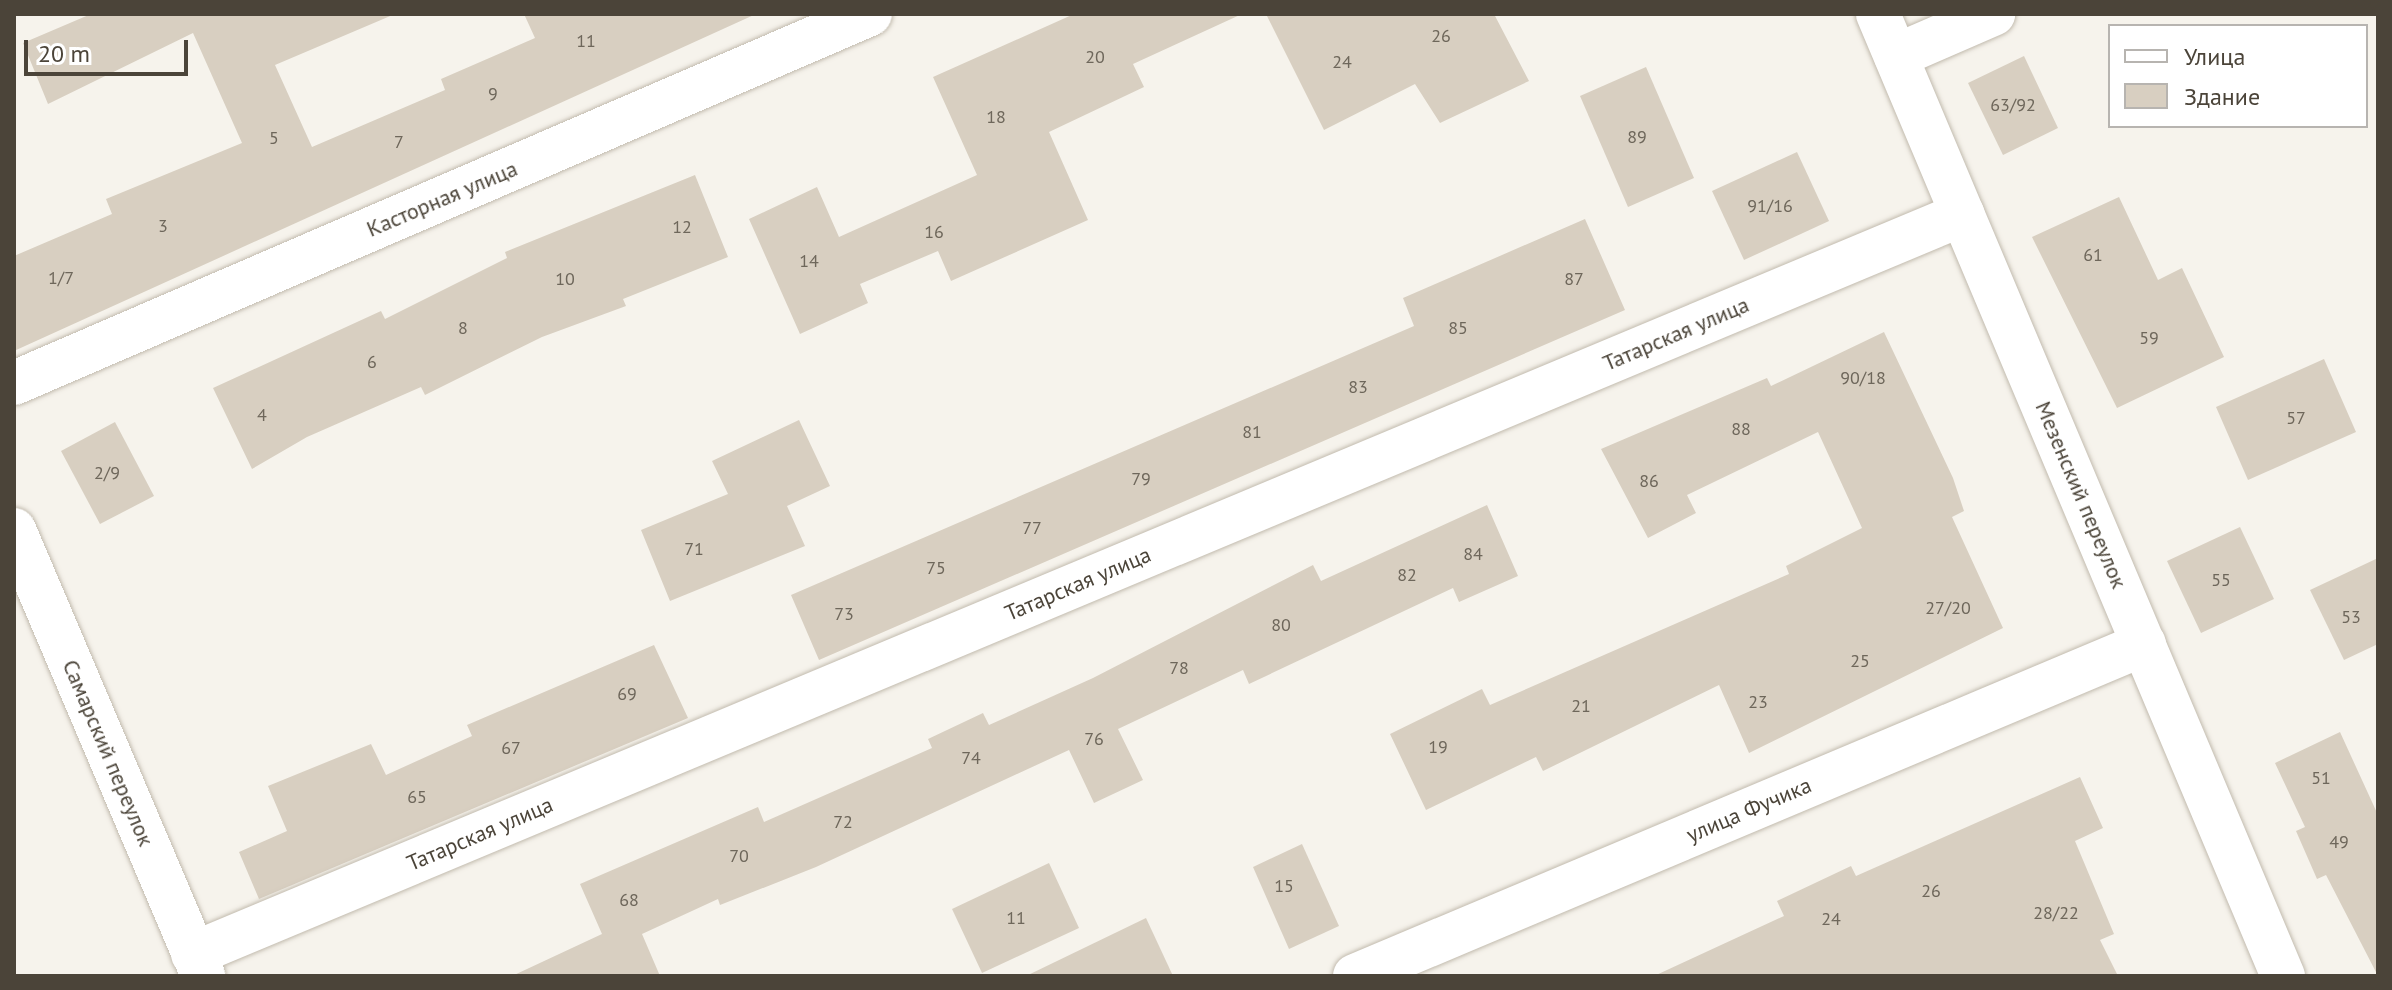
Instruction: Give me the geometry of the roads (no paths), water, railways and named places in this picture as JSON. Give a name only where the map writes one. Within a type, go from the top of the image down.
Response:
[{"type":"street","name":"Касторная улица","points":[[14,383],[870,14]]},
{"type":"street","name":"Мезенский переулок","points":[[1878,14],[2283,976]]},
{"type":"street","points":[[1896,56],[1993,14]]},
{"type":"street","name":"Татарская улица","points":[[198,965],[1963,214]]},
{"type":"street","name":"Самарский переулок","points":[[14,530],[198,965]]},
{"type":"street","name":"улица Фучика","points":[[1355,976],[2144,644]]}]
